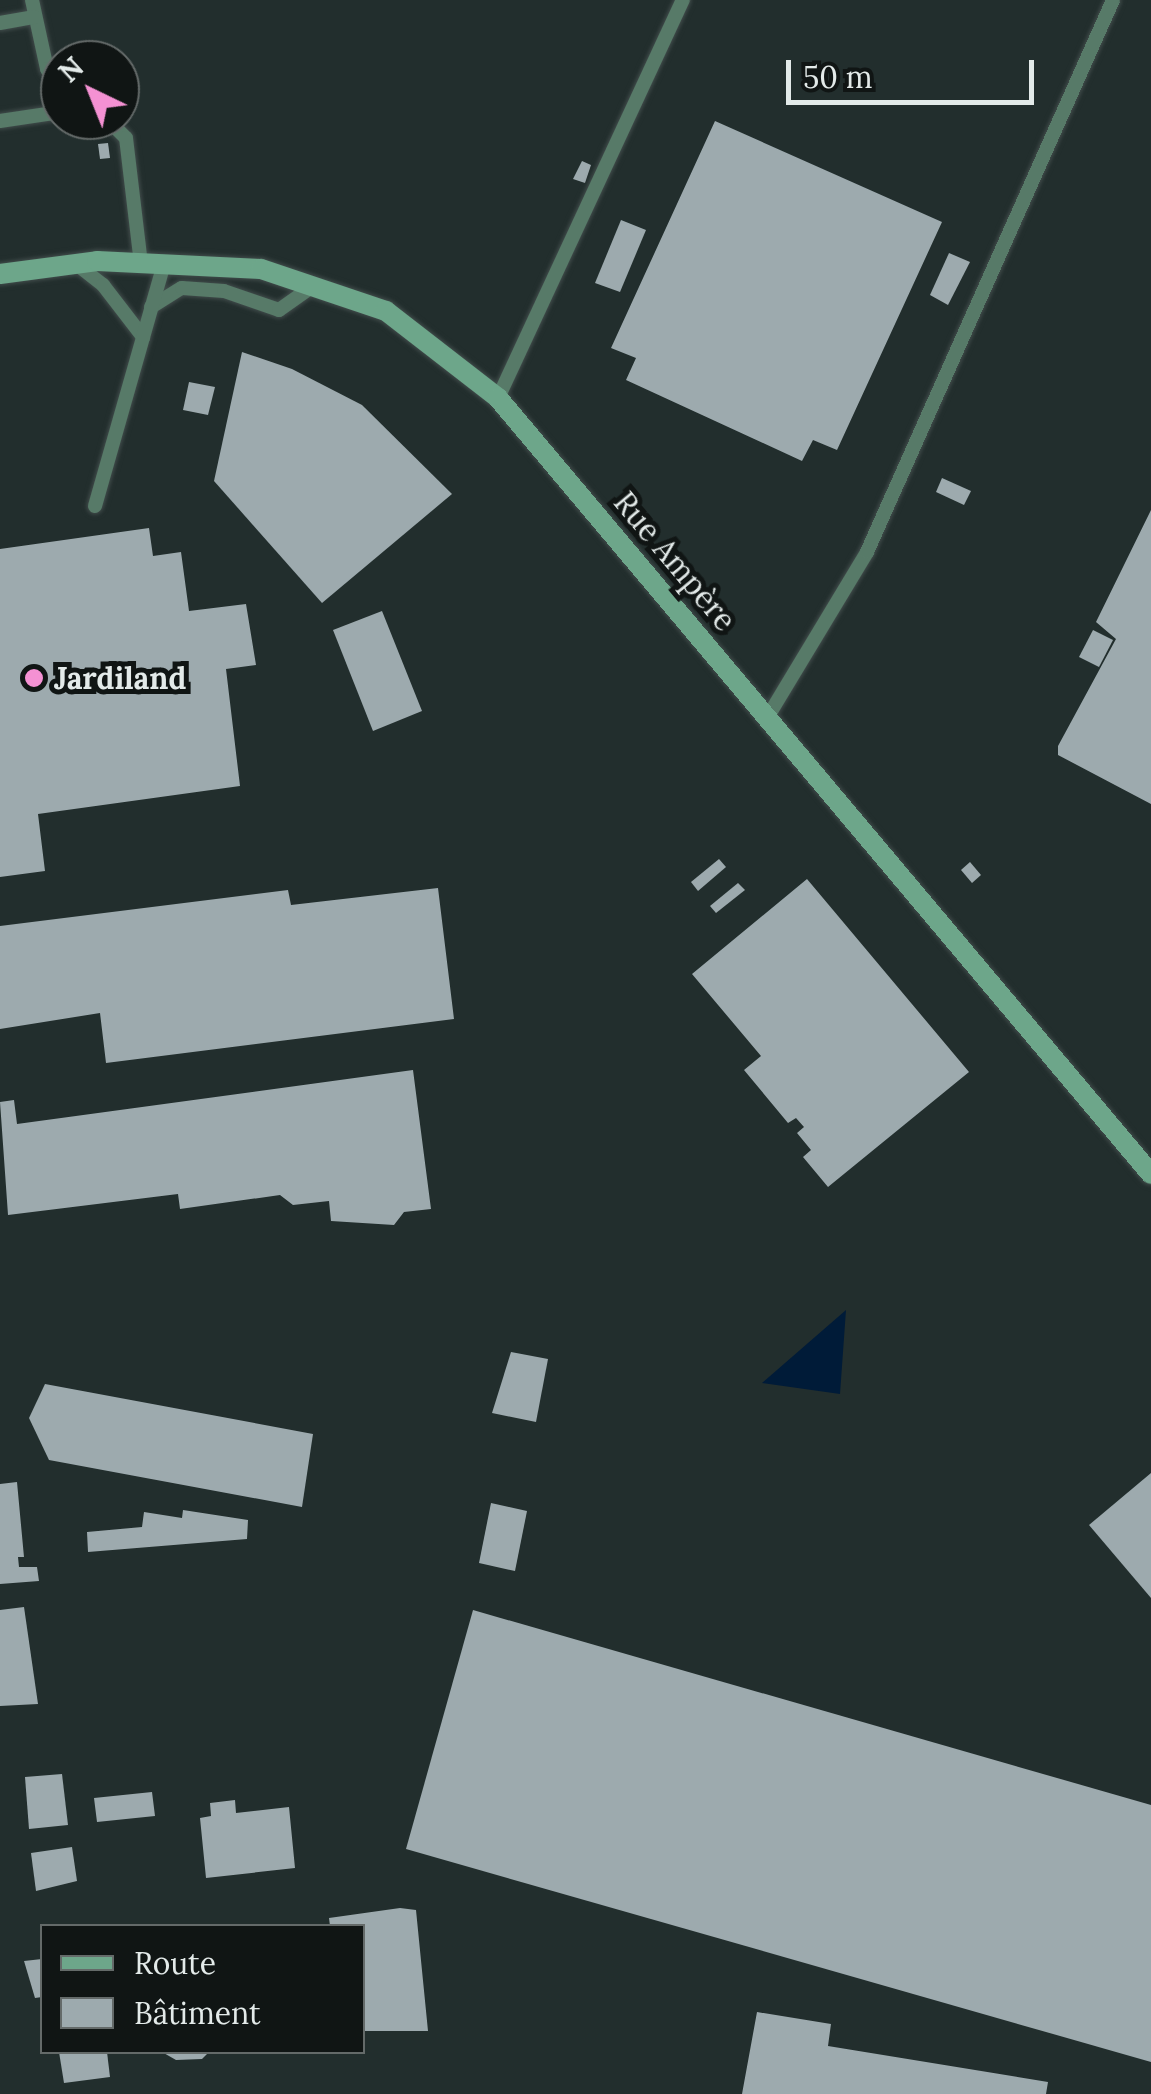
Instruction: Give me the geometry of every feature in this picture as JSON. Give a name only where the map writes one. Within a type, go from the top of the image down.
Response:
[{"type":"street","name":"Rue Ampère","points":[[0,274],[75,264],[261,269],[386,311],[498,398],[1151,1174]]},
{"type":"lane","points":[[32,0],[40,43]]},
{"type":"lane","points":[[498,398],[683,0]]},
{"type":"lane","points":[[767,718],[867,552],[1113,0]]},
{"type":"lane","points":[[0,22],[34,17]]},
{"type":"lane","points":[[0,120],[40,115]]},
{"type":"lane","points":[[126,140],[141,263]]},
{"type":"lane","points":[[75,264],[103,285],[143,337]]},
{"type":"lane","points":[[95,506],[164,264]]},
{"type":"lane","points":[[152,307],[182,288],[224,291],[279,310],[313,286]]},
{"type":"water","points":[[846,1310],[840,1394],[762,1383]]},
{"type":"building","points":[[715,121],[942,222],[837,450],[813,440],[802,461],[626,380],[636,358],[611,348]]},
{"type":"building","points":[[108,143],[110,158],[100,159],[98,144]]},
{"type":"building","points":[[582,161],[591,165],[585,183],[573,179]]},
{"type":"building","points":[[621,220],[646,230],[620,292],[595,283]]},
{"type":"building","points":[[949,253],[970,262],[948,305],[930,295]]},
{"type":"building","points":[[242,352],[292,369],[362,405],[452,494],[322,603],[214,481]]},
{"type":"building","points":[[189,382],[215,387],[208,415],[183,410]]},
{"type":"building","points":[[942,478],[971,491],[964,505],[936,492]]},
{"type":"building","points":[[1151,510],[1151,804],[1058,755],[1058,746],[1116,639],[1096,622]]},
{"type":"building","points":[[149,528],[153,556],[181,552],[189,611],[246,604],[256,665],[226,669],[240,786],[38,814],[45,871],[0,877],[0,549]]},
{"type":"building","points":[[382,611],[422,711],[373,731],[333,630]]},
{"type":"building","points":[[1093,630],[1113,640],[1099,667],[1079,657]]},
{"type":"building","points":[[719,859],[726,867],[698,891],[691,882]]},
{"type":"building","points":[[970,862],[981,875],[972,883],[961,870]]},
{"type":"building","points":[[807,879],[969,1072],[828,1187],[803,1157],[811,1150],[797,1133],[804,1127],[796,1118],[788,1123],[744,1070],[761,1056],[692,974]]},
{"type":"building","points":[[738,883],[745,890],[716,913],[710,906]]},
{"type":"building","points":[[438,888],[454,1019],[106,1063],[100,1013],[0,1029],[0,926],[288,890],[291,905]]},
{"type":"building","points":[[413,1070],[431,1209],[404,1212],[394,1225],[331,1221],[329,1201],[293,1205],[280,1195],[180,1209],[178,1194],[8,1215],[0,1102],[14,1100],[17,1124]]},
{"type":"building","points":[[511,1352],[548,1359],[536,1422],[492,1413]]},
{"type":"building","points":[[45,1384],[313,1434],[302,1507],[49,1460],[29,1418]]},
{"type":"building","points":[[1151,1473],[1151,1598],[1089,1525]]},
{"type":"building","points":[[17,1482],[24,1557],[18,1557],[19,1567],[37,1567],[39,1581],[0,1584],[0,1484]]},
{"type":"building","points":[[491,1503],[527,1511],[515,1571],[479,1563]]},
{"type":"building","points":[[183,1510],[248,1520],[247,1539],[88,1552],[87,1532],[142,1527],[144,1512],[182,1518]]},
{"type":"building","points":[[24,1607],[38,1704],[0,1706],[0,1610]]},
{"type":"building","points":[[473,1610],[1151,1805],[1151,2062],[406,1849]]},
{"type":"building","points":[[62,1774],[68,1825],[29,1829],[25,1777]]},
{"type":"building","points":[[152,1792],[155,1816],[97,1822],[94,1798]]},
{"type":"building","points":[[235,1800],[236,1813],[289,1807],[295,1868],[206,1878],[200,1818],[211,1816],[210,1803]]},
{"type":"building","points":[[72,1847],[77,1881],[36,1891],[31,1853]]},
{"type":"building","points":[[400,1908],[416,1910],[428,2031],[365,2031],[365,1924],[330,1924],[329,1918]]},
{"type":"building","points":[[40,1959],[40,1997],[35,1998],[24,1961]]},
{"type":"building","points":[[757,2012],[831,2024],[828,2046],[1048,2082],[1046,2094],[742,2094]]},
{"type":"building","points":[[59,2054],[107,2054],[110,2077],[64,2083]]},
{"type":"building","points":[[166,2054],[207,2054],[202,2059],[176,2060]]},
{"type":"place","name":"Jardiland","points":[[34,678]]}]
